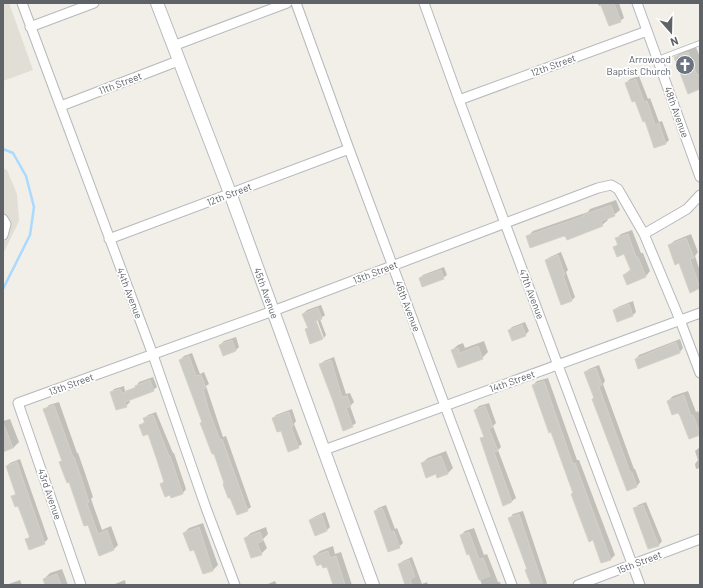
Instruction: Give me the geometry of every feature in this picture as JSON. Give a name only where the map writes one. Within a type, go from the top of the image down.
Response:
[{"type":"street","name":"44th Avenue","points":[[22,3],[153,354],[206,508],[235,585]]},
{"type":"street","points":[[30,27],[94,3]]},
{"type":"street","name":"45th Avenue","points":[[157,3],[230,193],[373,585]]},
{"type":"street","points":[[173,46],[287,3]]},
{"type":"street","name":"46th Avenue","points":[[296,3],[348,149],[512,585]]},
{"type":"street","name":"47th Avenue","points":[[424,3],[640,585]]},
{"type":"street","name":"48th Avenue","points":[[637,3],[700,177]]},
{"type":"street","name":"12th Street","points":[[459,100],[647,31]]},
{"type":"street","name":"11th Street","points":[[61,106],[178,61]]},
{"type":"street","name":"12th Street","points":[[110,239],[348,149]]},
{"type":"street","name":"13th Street","points":[[18,403],[273,311],[598,188],[611,185],[618,190],[644,234]]},
{"type":"street","points":[[700,195],[686,209],[644,234],[680,320],[700,373]]},
{"type":"street","points":[[3,219],[6,224],[3,236]]},
{"type":"street","name":"14th Street","points":[[324,450],[700,313]]},
{"type":"street","name":"43rd Avenue","points":[[18,403],[81,585]]},
{"type":"street","name":"15th Street","points":[[578,585],[700,539]]},
{"type":"lane","points":[[658,59],[700,43]]},
{"type":"shaded area","points":[[3,3],[9,3],[33,70],[3,81]]},
{"type":"shaded area","points":[[3,168],[7,170],[17,194],[19,221],[3,254]]},
{"type":"building","points":[[600,3],[614,3],[621,22],[609,26]]},
{"type":"building","name":"Arrowood Baptist Church","points":[[688,52],[697,75],[700,74],[700,89],[688,94],[674,57]]},
{"type":"building","points":[[636,79],[644,102],[647,101],[655,125],[659,123],[666,144],[654,148],[645,121],[643,122],[635,101],[632,102],[625,83]]},
{"type":"building","points":[[611,205],[615,216],[601,221],[603,226],[567,240],[565,236],[530,248],[526,236]]},
{"type":"building","points":[[628,234],[636,257],[638,257],[646,277],[627,285],[623,275],[631,271],[624,254],[617,257],[613,247],[618,245],[615,238]]},
{"type":"building","points":[[686,238],[694,258],[690,259],[700,288],[690,293],[679,263],[675,265],[668,245]]},
{"type":"building","points":[[558,255],[572,301],[561,305],[545,260]]},
{"type":"building","points":[[441,270],[444,279],[422,287],[419,278]]},
{"type":"building","points":[[629,304],[633,316],[617,322],[613,310]]},
{"type":"building","points":[[318,308],[322,319],[316,321],[323,339],[310,344],[305,329],[308,328],[302,314]]},
{"type":"building","points":[[522,325],[526,336],[512,341],[508,330]]},
{"type":"building","points":[[232,340],[236,351],[223,356],[219,345]]},
{"type":"building","points":[[676,342],[680,353],[638,369],[635,359]]},
{"type":"building","points":[[478,346],[483,359],[458,368],[451,350],[458,348],[460,353]]},
{"type":"building","points":[[189,356],[196,376],[201,375],[206,388],[203,389],[209,411],[220,440],[222,439],[248,511],[237,515],[230,498],[228,498],[214,454],[212,454],[200,423],[202,422],[179,360]]},
{"type":"building","points":[[331,360],[342,397],[347,396],[351,406],[346,408],[353,427],[343,431],[319,364]]},
{"type":"building","points":[[596,368],[602,385],[599,387],[630,472],[632,472],[637,487],[627,491],[592,399],[594,398],[584,372]]},
{"type":"building","points":[[150,380],[154,391],[125,402],[127,407],[116,410],[110,392],[120,389],[122,393]]},
{"type":"building","points":[[544,381],[573,464],[575,463],[611,560],[601,563],[593,540],[589,542],[571,494],[573,493],[532,385]]},
{"type":"building","points":[[684,395],[691,416],[693,415],[700,433],[700,435],[689,439],[680,416],[678,413],[672,415],[667,401]]},
{"type":"building","points":[[54,405],[81,477],[89,502],[87,503],[98,534],[107,530],[114,550],[99,556],[88,525],[84,526],[69,482],[67,483],[59,462],[62,461],[43,409]]},
{"type":"building","points":[[485,406],[493,427],[489,429],[498,451],[494,452],[512,502],[503,506],[480,438],[484,437],[474,410]]},
{"type":"building","points":[[289,412],[293,426],[291,427],[299,448],[288,452],[281,431],[277,432],[272,418]]},
{"type":"building","points":[[153,415],[170,456],[183,494],[171,498],[170,495],[165,497],[160,484],[164,482],[148,434],[143,436],[139,425],[145,423],[143,418]]},
{"type":"building","points":[[3,422],[13,448],[3,452]]},
{"type":"building","points":[[441,456],[448,474],[437,478],[436,474],[426,478],[421,463]]},
{"type":"building","points":[[17,462],[45,544],[29,550],[25,539],[30,538],[18,506],[15,507],[11,496],[16,495],[6,466]]},
{"type":"building","points":[[643,505],[659,546],[648,549],[633,508]]},
{"type":"building","points":[[382,508],[391,532],[394,531],[400,548],[388,552],[374,511]]},
{"type":"building","points":[[519,514],[543,585],[531,585],[525,570],[527,569],[508,518]]},
{"type":"building","points":[[322,515],[327,531],[315,536],[309,520]]},
{"type":"building","points":[[199,527],[213,571],[203,574],[194,550],[190,551],[183,533]]},
{"type":"building","points":[[260,532],[263,541],[257,543],[262,555],[251,558],[244,538]]},
{"type":"building","points":[[469,532],[479,559],[483,558],[490,576],[479,580],[469,554],[467,555],[460,535]]},
{"type":"building","points":[[328,551],[330,558],[336,556],[345,585],[333,585],[327,567],[323,568],[321,564],[317,566],[313,556]]},
{"type":"building","points":[[409,560],[415,577],[410,579],[412,585],[405,585],[398,564]]},
{"type":"building","points":[[57,574],[61,585],[45,585],[43,579]]},
{"type":"waterway","points":[[3,149],[13,153],[26,176],[34,207],[30,235],[3,289]]},
{"type":"place","name":"Arrowood Baptist Church","points":[[685,65]]}]
